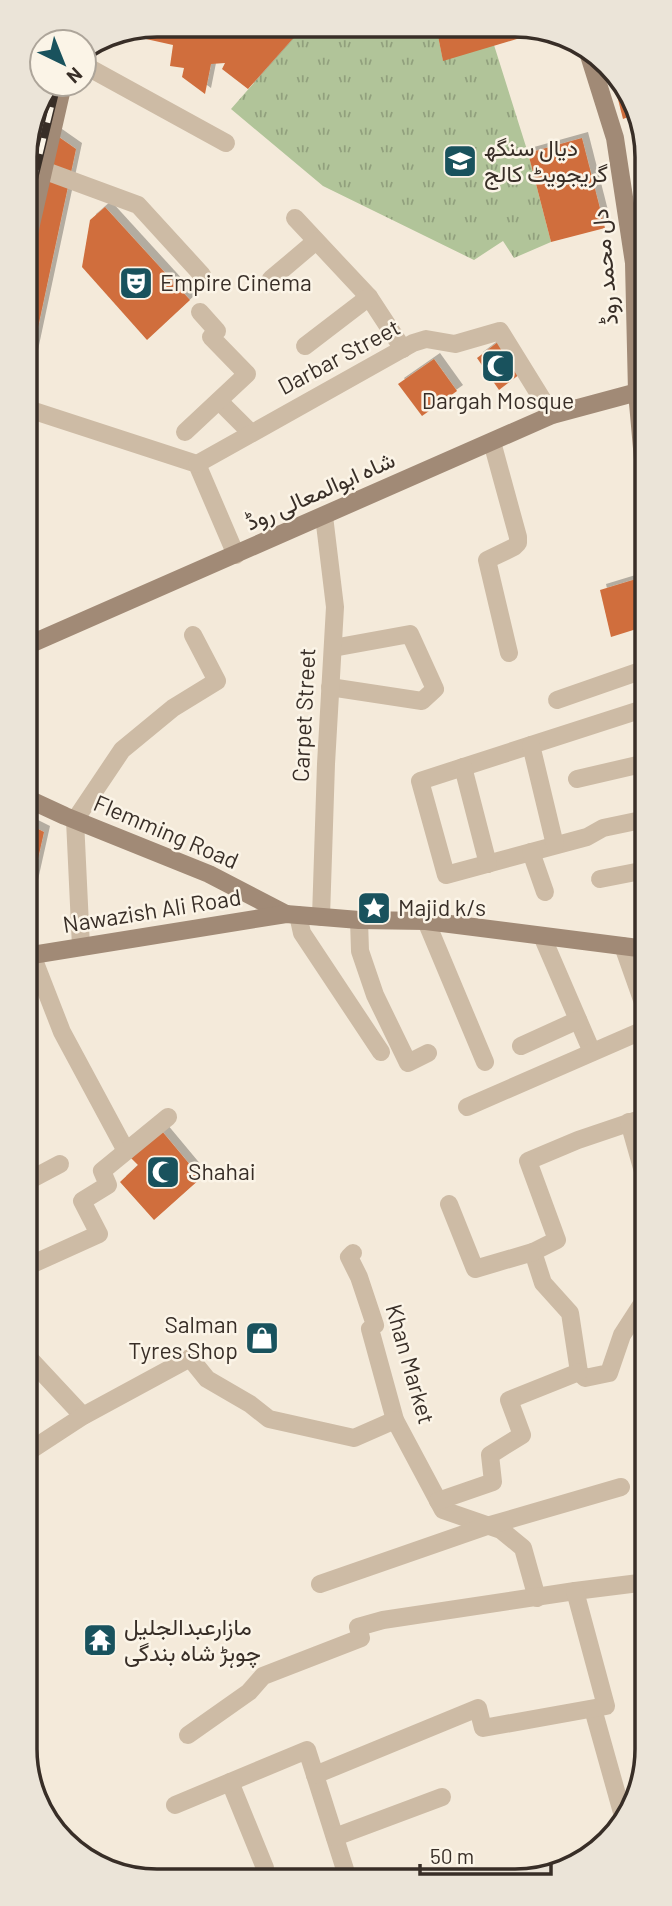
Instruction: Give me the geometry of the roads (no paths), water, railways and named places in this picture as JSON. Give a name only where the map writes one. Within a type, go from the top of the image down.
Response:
[{"type":"street","name":"دل محمد روڈ","points":[[592,65],[615,138],[632,249],[635,296]]},
{"type":"street","points":[[98,73],[226,144]]},
{"type":"street","points":[[37,197],[61,98]]},
{"type":"street","points":[[43,170],[138,205],[202,275]]},
{"type":"street","points":[[295,218],[369,297],[403,349]]},
{"type":"street","points":[[271,279],[316,240]]},
{"type":"street","points":[[305,346],[369,297]]},
{"type":"street","points":[[185,432],[247,374],[211,337],[217,331],[200,312]]},
{"type":"street","name":"Darbar Street","points":[[197,464],[403,349],[426,339],[455,344],[500,331],[552,415]]},
{"type":"street","name":"شاہ ابوالمعالی روڈ","points":[[37,641],[552,415],[635,393]]},
{"type":"street","points":[[219,401],[251,433]]},
{"type":"street","points":[[37,412],[197,464],[236,555]]},
{"type":"street","points":[[492,442],[519,543],[487,560],[509,653]]},
{"type":"street","name":"Carpet Street","points":[[321,917],[335,607],[324,516]]},
{"type":"street","points":[[330,687],[422,701],[435,688],[410,634],[333,648]]},
{"type":"street","points":[[81,947],[75,820],[122,750],[173,708],[217,681],[193,635]]},
{"type":"street","points":[[557,700],[635,673]]},
{"type":"street","points":[[635,712],[419,781],[446,875],[586,837],[603,828],[635,821]]},
{"type":"street","points":[[531,745],[555,845]]},
{"type":"street","points":[[577,779],[635,766]]},
{"type":"street","points":[[463,767],[488,864]]},
{"type":"street","name":"Flemming Road","points":[[37,803],[209,874],[292,914]]},
{"type":"street","points":[[531,852],[545,892]]},
{"type":"street","points":[[600,879],[635,872]]},
{"type":"street","points":[[292,914],[359,920],[426,921],[635,948]]},
{"type":"street","points":[[292,914],[382,1052]]},
{"type":"street","name":"Nawazish Ali Road","points":[[37,955],[292,914]]},
{"type":"street","points":[[359,920],[360,951],[375,995],[408,1063],[428,1053]]},
{"type":"street","points":[[426,921],[485,1062]]},
{"type":"street","points":[[542,936],[592,1052]]},
{"type":"street","points":[[623,946],[635,980]]},
{"type":"street","points":[[37,974],[62,1032],[126,1152]]},
{"type":"street","points":[[521,1046],[578,1020]]},
{"type":"street","points":[[467,1107],[635,1034]]},
{"type":"street","points":[[37,1262],[99,1234],[82,1201],[108,1185],[102,1171],[169,1117]]},
{"type":"street","points":[[449,1204],[475,1269],[533,1252],[558,1240],[528,1161],[635,1120]]},
{"type":"street","points":[[37,1176],[60,1164]]},
{"type":"street","points":[[533,1252],[543,1283],[570,1314],[579,1371],[585,1378],[608,1373],[622,1335],[635,1315]]},
{"type":"street","name":"Khan Market","points":[[353,1253],[349,1256],[375,1325],[370,1329],[395,1420],[438,1502]]},
{"type":"street","points":[[37,1446],[83,1416],[190,1357],[207,1379],[250,1404],[269,1419],[354,1438],[395,1420]]},
{"type":"street","points":[[37,1367],[83,1416]]},
{"type":"street","points":[[537,1598],[523,1548],[501,1530],[443,1510],[438,1502],[493,1482],[490,1455],[522,1434],[509,1400],[579,1371]]},
{"type":"street","points":[[320,1584],[487,1525],[621,1487]]},
{"type":"street","points":[[188,1735],[249,1692],[263,1676],[361,1639],[358,1627],[383,1620],[635,1584]]},
{"type":"street","points":[[314,1775],[478,1709],[483,1728],[606,1706],[575,1591]]},
{"type":"street","points":[[593,1709],[620,1806]]},
{"type":"street","points":[[175,1805],[307,1750],[345,1869]]},
{"type":"street","points":[[230,1782],[265,1869]]},
{"type":"street","points":[[335,1837],[442,1797]]},
{"type":"railway","points":[[37,166],[54,98]]},
{"type":"place","name":"دیال سنگھ گریجویٹ کالج","points":[[460,161]]},
{"type":"place","name":"Empire Cinema","points":[[136,283]]},
{"type":"place","name":"Dargah Mosque","points":[[498,366]]},
{"type":"place","name":"Majid k/s","points":[[374,908]]},
{"type":"place","name":"Shahai","points":[[163,1172]]},
{"type":"place","name":"Salman Tyres Shop","points":[[262,1338]]},
{"type":"place","name":"مازارعبدالجلیل چوہڑ شاہ بندگی","points":[[100,1640]]}]
